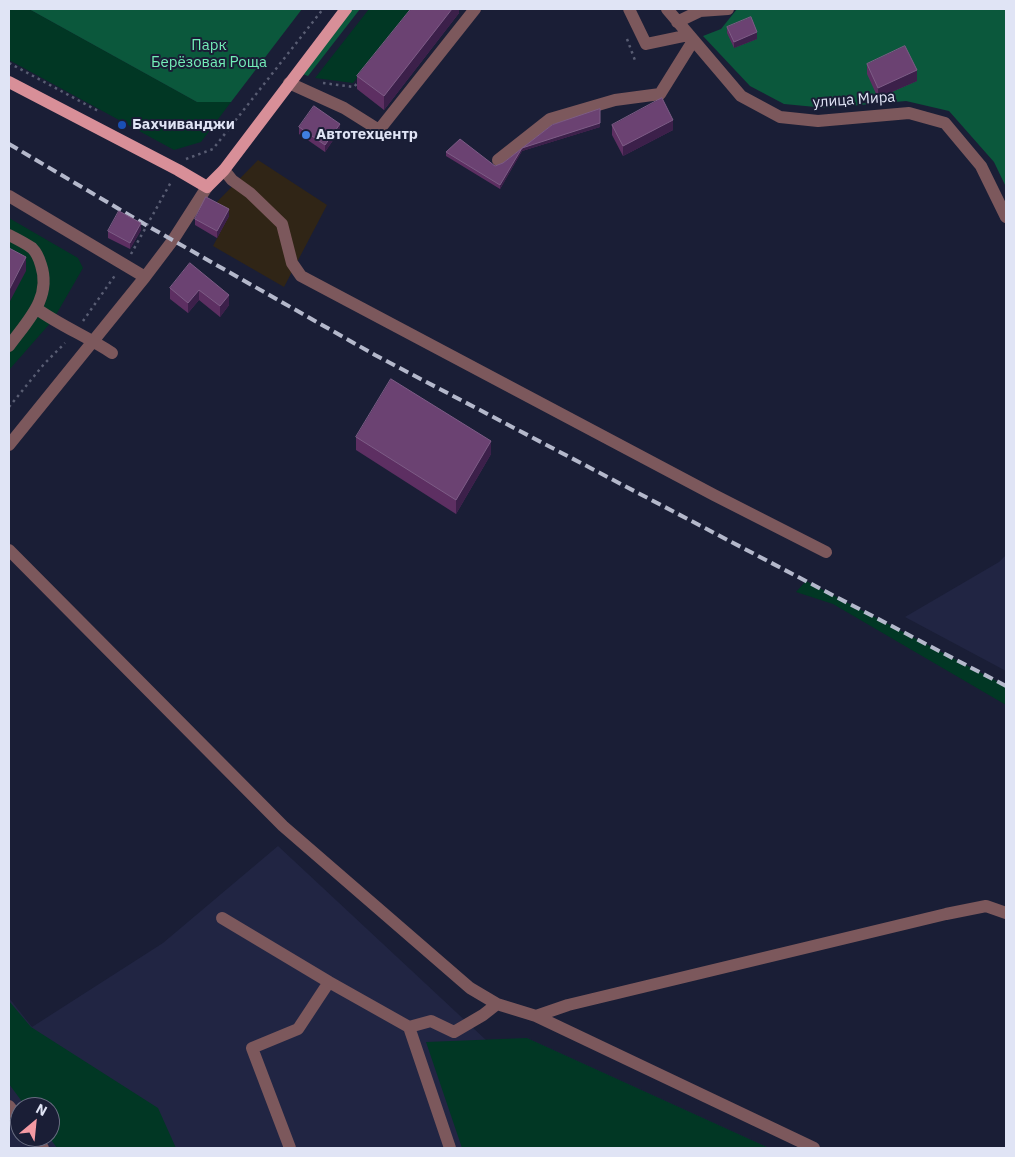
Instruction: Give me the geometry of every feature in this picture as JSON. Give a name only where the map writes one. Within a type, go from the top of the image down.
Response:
[{"type":"main road","points":[[9,82],[207,187],[224,170],[346,9]]},
{"type":"street","points":[[289,83],[344,108],[379,130],[473,9]]},
{"type":"street","points":[[629,9],[646,44],[691,38]]},
{"type":"street","name":"улица Мира","points":[[667,9],[741,96],[780,117],[818,121],[909,113],[945,123],[981,166],[1006,217]]},
{"type":"street","points":[[677,22],[700,10],[728,9]]},
{"type":"street","points":[[498,160],[550,119],[615,100],[660,94],[691,38]]},
{"type":"street","points":[[224,170],[232,180],[250,193],[282,224],[292,263],[301,276],[714,495],[826,552]]},
{"type":"street","points":[[9,445],[92,340],[145,277],[173,240],[207,187]]},
{"type":"street","points":[[9,196],[145,277]]},
{"type":"street","points":[[9,234],[32,248],[38,254],[43,271],[44,285],[43,296],[37,308],[9,346]]},
{"type":"street","points":[[37,308],[53,320],[92,340],[112,353]]},
{"type":"street","points":[[9,550],[283,826],[470,988],[497,1004],[536,1016],[814,1148]]},
{"type":"street","points":[[536,1016],[568,1005],[946,914],[986,906],[1006,913]]},
{"type":"street","points":[[222,918],[408,1027],[450,1148]]},
{"type":"street","points":[[290,1148],[252,1048],[298,1029],[329,982]]},
{"type":"street","points":[[408,1027],[432,1021],[454,1032],[483,1015],[497,1004]]},
{"type":"path","points":[[9,407],[44,364],[76,332],[131,254],[186,159],[213,150],[323,9]]},
{"type":"path","points":[[9,63],[105,115]]},
{"type":"path","points":[[316,82],[354,87],[360,79]]},
{"type":"path","points":[[178,155],[186,159]]},
{"type":"shaded area","points":[[258,160],[327,205],[284,287],[213,246],[229,216],[212,207]]},
{"type":"shaded area","points":[[1006,555],[1006,671],[905,617],[999,562]]},
{"type":"shaded area","points":[[278,846],[486,1040],[527,1038],[769,1148],[9,1148],[9,998],[32,1027],[163,943]]},
{"type":"green space","points":[[9,9],[29,9],[197,102],[231,102],[201,142],[174,150],[9,60]]},
{"type":"green space","name":"Парк Берёзовая Роща","points":[[29,9],[302,9],[231,102],[197,102]]},
{"type":"green space","points":[[347,9],[360,9],[308,76],[297,72]]},
{"type":"green space","points":[[369,9],[411,9],[353,83],[315,78]]},
{"type":"green space","points":[[737,9],[1006,9],[1006,187],[994,162],[949,111],[906,101],[826,108],[784,104],[750,86],[703,36],[721,29]]},
{"type":"green space","points":[[9,218],[78,258],[83,268],[53,320],[9,370]]},
{"type":"green space","points":[[806,581],[1006,686],[1006,705],[833,604],[796,592]]},
{"type":"green space","points":[[9,1001],[31,1027],[158,1108],[176,1148],[57,1148],[60,1147],[60,1097],[19,1097],[9,1084]]},
{"type":"green space","points":[[527,1038],[769,1148],[462,1148],[426,1042]]},
{"type":"building","points":[[411,9],[452,9],[384,96],[357,76]]},
{"type":"building","points":[[751,17],[757,32],[734,42],[727,27]]},
{"type":"building","points":[[905,46],[917,70],[878,88],[867,64]]},
{"type":"building","points":[[662,98],[673,120],[623,146],[612,125]]},
{"type":"building","points":[[314,106],[340,124],[325,145],[299,127]]},
{"type":"building","points":[[600,109],[600,123],[523,148],[552,125]]},
{"type":"building","points":[[460,139],[495,166],[503,163],[522,148],[500,185],[446,152]]},
{"type":"building","points":[[206,197],[229,209],[217,231],[195,219]]},
{"type":"building","points":[[119,211],[141,223],[130,243],[108,231]]},
{"type":"building","points":[[9,248],[26,257],[9,290]]},
{"type":"building","points":[[190,263],[229,295],[220,306],[199,290],[188,303],[170,288]]},
{"type":"building","points":[[391,379],[491,441],[456,500],[356,437]]},
{"type":"railway","points":[[9,144],[146,225],[375,355],[1006,686]]},
{"type":"place","name":"Бахчиванджи","points":[[122,125]]},
{"type":"place","name":"Автотехцентр","points":[[306,135]]}]
